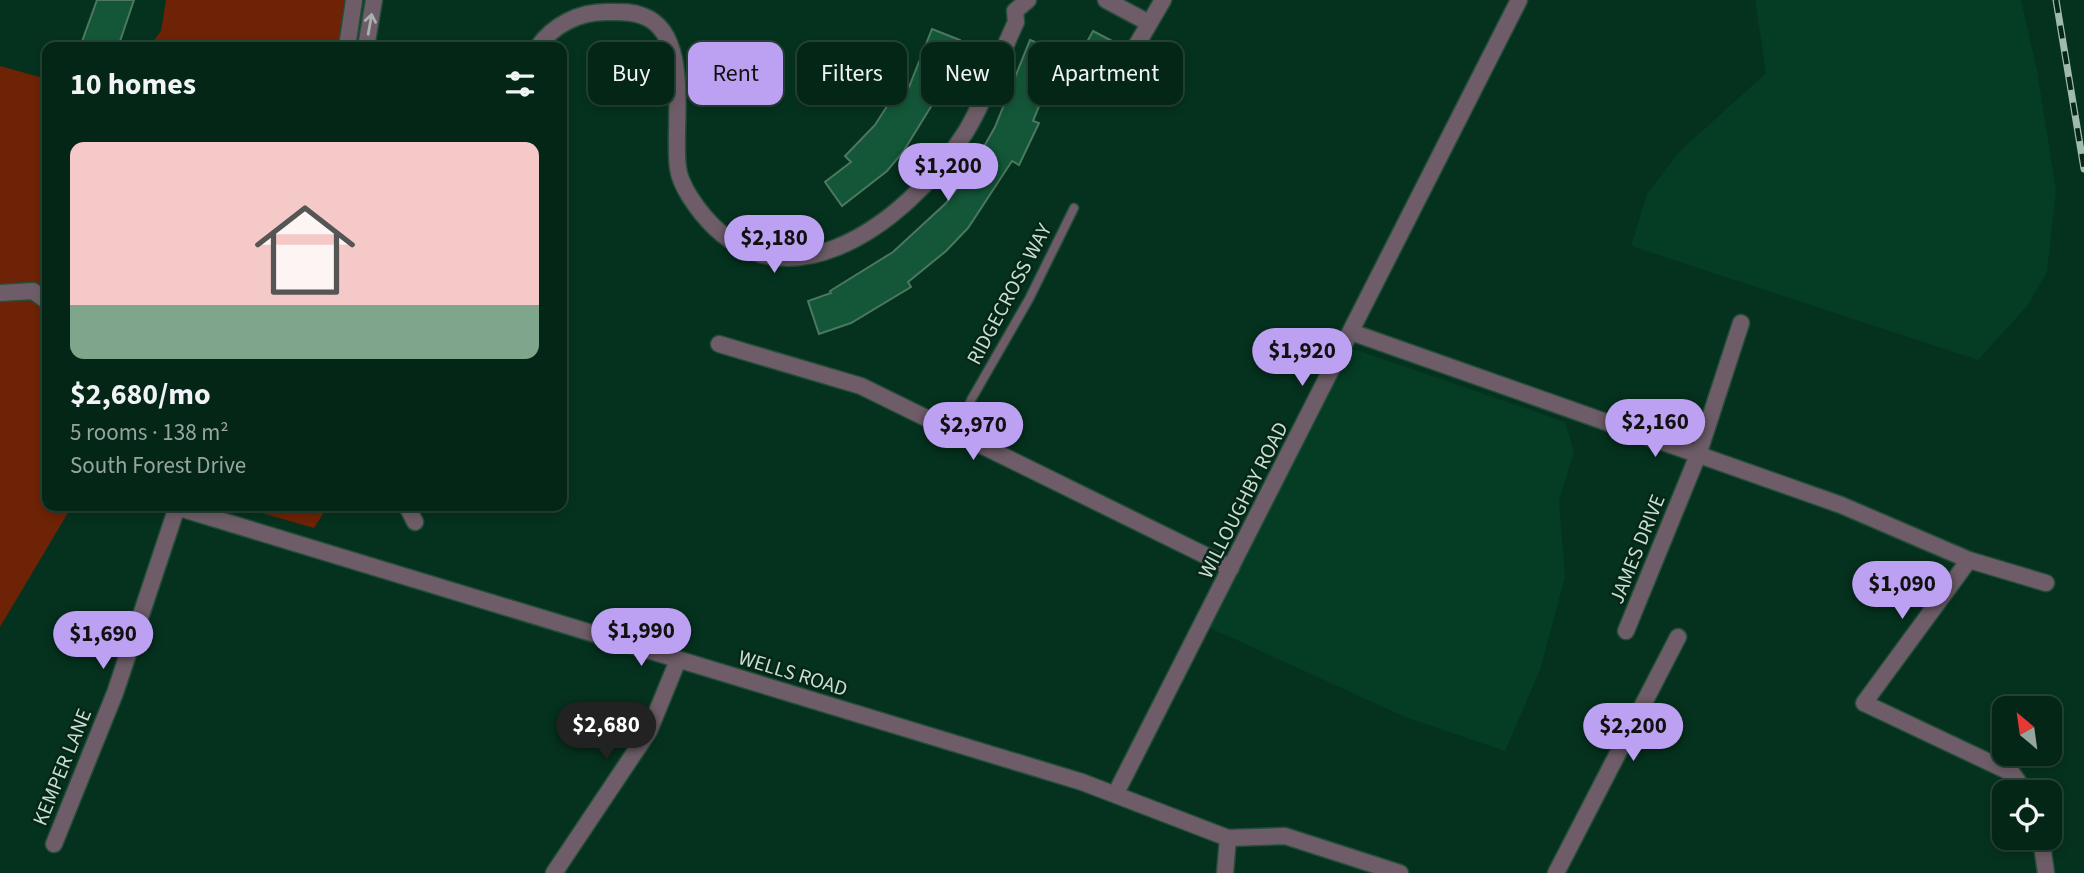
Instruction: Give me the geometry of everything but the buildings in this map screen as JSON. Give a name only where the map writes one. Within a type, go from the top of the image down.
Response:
[{"type":"street","points":[[348,42],[354,0]]},
{"type":"street","points":[[367,42],[374,0]]},
{"type":"street","points":[[542,42],[554,28],[571,19],[600,12],[645,16],[661,30],[674,62],[679,111],[678,171],[689,196],[709,221],[732,240],[762,255],[795,258],[826,253],[855,241],[893,216],[926,184],[965,132],[1016,22],[1015,11],[1028,0]]},
{"type":"street","points":[[1106,0],[1149,23]]},
{"type":"street","points":[[1138,42],[1163,0]]},
{"type":"street","name":"WILLOUGHBY ROAD","points":[[1116,793],[1519,0]]},
{"type":"street","points":[[0,293],[33,291],[42,297]]},
{"type":"street","name":"JAMES DRIVE","points":[[1626,631],[1698,454],[1741,323]]},
{"type":"street","points":[[1351,332],[1841,505],[1969,560],[2046,583]]},
{"type":"street","points":[[719,344],[860,386],[1231,568]]},
{"type":"street","name":"KEMPER LANE","points":[[54,844],[115,692],[174,511]]},
{"type":"street","name":"WELLS ROAD","points":[[188,511],[1116,793],[1228,838]]},
{"type":"street","points":[[410,511],[415,522]]},
{"type":"street","points":[[1969,560],[1864,703],[2012,773],[2017,780]]},
{"type":"street","points":[[1556,873],[1678,637]]},
{"type":"street","points":[[554,873],[649,732],[678,660]]},
{"type":"street","points":[[1224,873],[1228,838],[1285,836],[1400,873]]},
{"type":"street","points":[[2043,850],[2046,873]]},
{"type":"lane","name":"RIDGECROSS WAY","points":[[957,434],[971,400],[1029,299],[1074,208]]},
{"type":"shaded area","points":[[166,0],[347,0],[340,42],[153,42],[161,31]]},
{"type":"shaded area","points":[[1755,0],[2021,0],[2037,70],[2056,190],[2047,272],[2028,305],[1978,360],[1631,246],[1647,194],[1679,152],[1766,73]]},
{"type":"shaded area","points":[[0,66],[42,78],[42,511],[69,511],[0,627]]},
{"type":"shaded area","points":[[1351,348],[1565,422],[1574,452],[1559,500],[1565,577],[1540,670],[1505,751],[1405,717],[1208,627]]},
{"type":"shaded area","points":[[254,511],[325,511],[314,528]]},
{"type":"railway","points":[[2056,0],[2084,169]]}]
